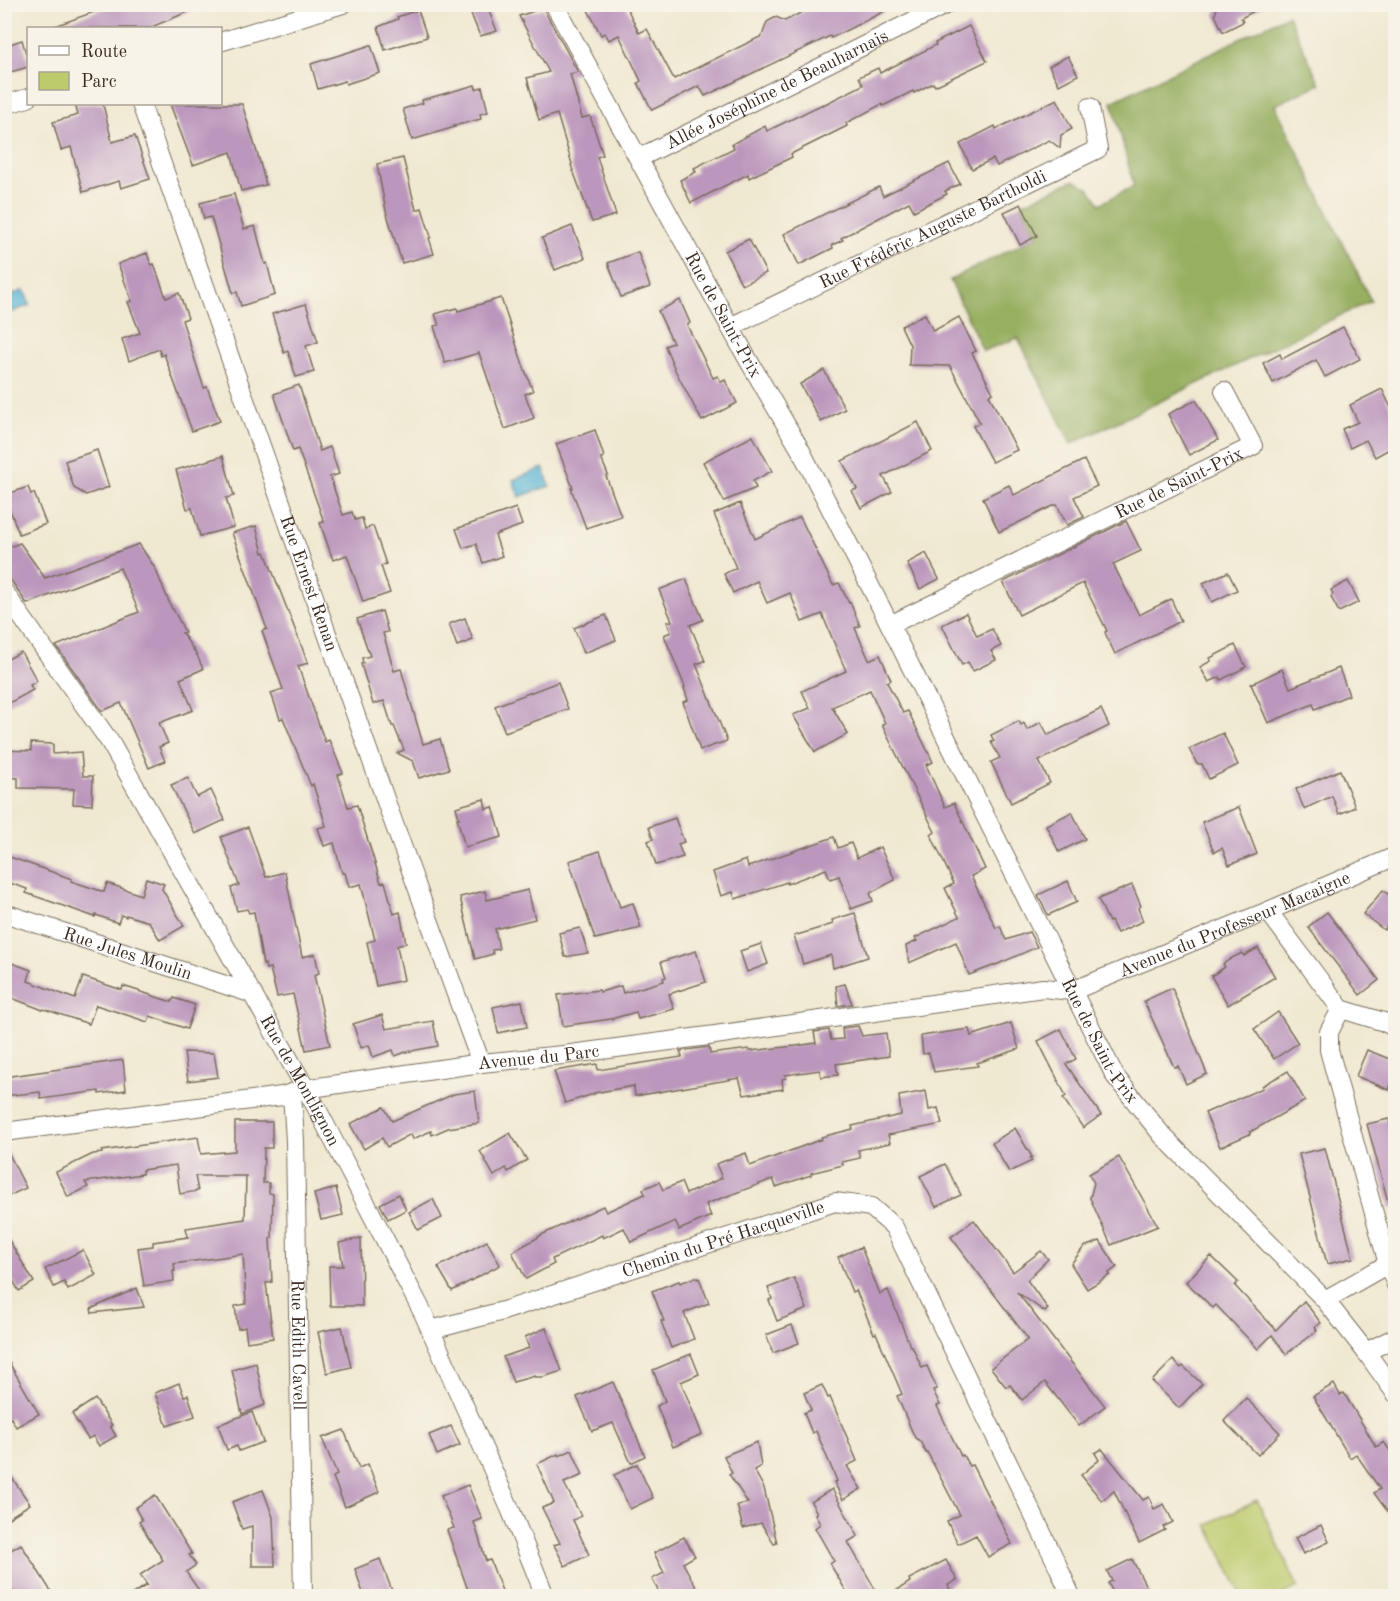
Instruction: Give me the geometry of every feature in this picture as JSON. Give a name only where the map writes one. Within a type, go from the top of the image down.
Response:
[{"type":"street","points":[[222,41],[344,4]]},
{"type":"street","name":"Rue de Saint-Prix","points":[[554,4],[730,327],[800,449],[1115,1076],[1162,1135],[1325,1300],[1366,1352],[1395,1394]]},
{"type":"street","name":"Allée Joséphine de Beauharnais","points":[[639,158],[947,4]]},
{"type":"street","points":[[4,105],[27,98]]},
{"type":"street","name":"Rue Ernest Renan","points":[[141,105],[389,810],[481,1063]]},
{"type":"street","name":"Rue Frédéric Auguste Bartholdi","points":[[730,327],[1098,149],[1090,108]]},
{"type":"street","name":"Rue de Saint-Prix","points":[[890,625],[1253,446],[1224,391]]},
{"type":"street","name":"Rue de Montlignon","points":[[4,592],[110,742],[253,994],[298,1091],[315,1105],[413,1291],[511,1511],[545,1596]]},
{"type":"street","name":"Avenue du Professeur Macaigne","points":[[1072,991],[1268,912],[1395,856]]},
{"type":"street","points":[[1268,912],[1341,1009],[1384,1022],[1395,1028]]},
{"type":"street","name":"Rue Jules Moulin","points":[[4,913],[253,994]]},
{"type":"street","name":"Avenue du Parc","points":[[4,1132],[282,1096],[298,1091],[481,1063],[708,1036],[1043,988],[1072,991]]},
{"type":"street","points":[[1341,1009],[1329,1032],[1329,1050],[1395,1285]]},
{"type":"street","name":"Rue Edith Cavell","points":[[298,1091],[296,1153],[303,1596]]},
{"type":"street","name":"Chemin du Pré Hacqueville","points":[[431,1330],[503,1311],[835,1202],[872,1207],[894,1227],[1071,1596]]},
{"type":"street","points":[[1325,1300],[1388,1264]]},
{"type":"street","points":[[1366,1352],[1395,1337]]},
{"type":"green space","points":[[1288,15],[1320,84],[1275,105],[1371,301],[1071,444],[1018,338],[983,351],[950,280],[1037,236],[1021,204],[1074,180],[1089,188],[1100,204],[1134,186],[1112,102]]},
{"type":"green space","points":[[1257,1500],[1298,1587],[1279,1596],[1242,1596],[1207,1524]]},
{"type":"water","points":[[24,290],[30,305],[5,313],[5,298]]},
{"type":"water","points":[[543,468],[550,486],[519,497],[513,480]]},
{"type":"building","points":[[116,4],[205,4],[151,27],[55,26]]},
{"type":"building","points":[[467,4],[486,4],[497,31],[480,36]]},
{"type":"building","points":[[599,4],[625,4],[639,33],[647,29],[674,79],[762,36],[767,22],[776,17],[785,21],[818,4],[899,4],[705,96],[699,86],[652,110],[638,83],[641,81],[619,35],[609,40],[605,33],[601,35],[588,10]]},
{"type":"building","points":[[1218,4],[1267,4],[1241,18],[1243,22],[1223,32],[1215,15]]},
{"type":"building","points":[[543,8],[578,72],[570,74],[582,118],[590,116],[603,155],[597,157],[616,215],[592,222],[571,165],[557,114],[539,120],[527,78],[549,72],[519,16]]},
{"type":"building","points":[[418,10],[427,37],[385,50],[378,27]]},
{"type":"building","points":[[969,26],[987,61],[935,86],[933,83],[883,106],[882,104],[846,123],[847,126],[791,154],[792,157],[749,178],[748,174],[691,203],[680,180],[696,172],[694,168],[734,148],[732,144],[765,126],[767,131],[863,85],[859,77],[878,68],[880,73]]},
{"type":"building","points":[[22,40],[27,57],[27,67],[4,74],[4,46]]},
{"type":"building","points":[[371,45],[380,73],[346,84],[345,81],[318,89],[311,64]]},
{"type":"building","points":[[1068,56],[1078,75],[1059,85],[1049,66]]},
{"type":"building","points":[[475,85],[476,89],[482,87],[488,112],[480,114],[481,119],[412,140],[403,109],[423,103],[422,100]]},
{"type":"building","points":[[1057,99],[1072,129],[1061,135],[1060,148],[1049,140],[997,166],[993,159],[972,169],[960,144]]},
{"type":"building","points":[[242,104],[266,185],[241,191],[231,152],[193,165],[170,105]]},
{"type":"building","points":[[75,105],[103,105],[112,142],[135,136],[150,179],[121,188],[119,181],[83,192],[71,147],[61,150],[53,122],[78,115]]},
{"type":"building","points":[[403,158],[416,210],[422,208],[434,254],[402,263],[386,211],[377,164]]},
{"type":"building","points":[[949,163],[960,184],[945,191],[947,194],[914,211],[909,202],[841,238],[843,240],[832,245],[833,248],[799,265],[784,234],[879,187],[883,196]]},
{"type":"building","points":[[234,194],[244,229],[255,226],[275,295],[241,306],[237,292],[233,293],[211,217],[204,219],[200,203]]},
{"type":"building","points":[[1021,204],[1037,236],[1020,245],[1004,212]]},
{"type":"building","points":[[572,226],[585,258],[555,270],[542,238]]},
{"type":"building","points":[[749,239],[766,273],[742,285],[725,251]]},
{"type":"building","points":[[638,252],[650,287],[621,297],[608,263]]},
{"type":"building","points":[[147,253],[151,265],[154,264],[166,298],[179,293],[188,318],[182,320],[204,388],[207,387],[220,421],[192,431],[164,354],[161,356],[159,349],[129,361],[122,339],[140,333],[128,302],[132,301],[118,264]]},
{"type":"building","points":[[501,298],[533,391],[525,394],[534,418],[505,429],[479,353],[445,363],[434,326],[439,325],[435,314],[457,308],[458,311]]},
{"type":"building","points":[[680,300],[690,323],[687,325],[713,378],[718,376],[721,382],[725,380],[737,403],[702,421],[665,346],[673,343],[658,311]]},
{"type":"building","points":[[306,304],[318,342],[306,346],[314,372],[296,377],[288,351],[284,353],[272,314]]},
{"type":"building","points":[[925,314],[933,331],[959,317],[976,351],[972,353],[993,393],[989,395],[1017,450],[992,462],[973,426],[980,423],[950,366],[909,365],[910,345],[901,326]]},
{"type":"building","points":[[1343,327],[1360,359],[1325,377],[1316,360],[1273,383],[1263,363],[1280,354],[1282,359]]},
{"type":"building","points":[[824,370],[845,409],[821,422],[800,384]]},
{"type":"building","points":[[299,385],[320,451],[330,447],[339,474],[330,477],[343,515],[352,512],[355,520],[362,518],[365,529],[373,526],[386,564],[381,566],[390,593],[363,602],[347,555],[333,560],[320,523],[324,522],[298,449],[293,451],[274,394]]},
{"type":"building","points":[[1382,389],[1395,416],[1395,446],[1375,457],[1366,440],[1350,448],[1342,429],[1358,422],[1350,405]]},
{"type":"building","points":[[1196,400],[1218,440],[1189,455],[1168,414]]},
{"type":"building","points":[[918,422],[932,451],[883,476],[892,492],[861,508],[852,491],[857,489],[842,461]]},
{"type":"building","points":[[595,430],[604,457],[601,458],[608,475],[606,476],[621,516],[586,528],[556,444]]},
{"type":"building","points":[[753,436],[772,471],[753,481],[756,488],[724,501],[703,462]]},
{"type":"building","points":[[97,450],[109,487],[86,495],[74,488],[65,461]]},
{"type":"building","points":[[223,456],[234,496],[226,498],[234,527],[200,536],[192,508],[187,509],[176,470]]},
{"type":"building","points":[[1084,460],[1097,486],[1074,497],[1084,517],[1067,525],[1055,505],[999,532],[983,498],[1009,485],[1014,495]]},
{"type":"building","points":[[28,487],[31,494],[34,493],[46,524],[19,534],[7,502],[11,501],[8,494]]},
{"type":"building","points":[[740,503],[755,539],[800,517],[833,585],[839,583],[850,602],[860,626],[855,628],[869,660],[880,655],[891,680],[887,682],[903,713],[908,711],[933,762],[926,765],[945,807],[954,803],[985,869],[971,876],[996,928],[1000,926],[1006,940],[1029,932],[1037,947],[969,975],[956,942],[909,963],[906,946],[917,941],[915,938],[959,917],[945,888],[954,884],[931,835],[935,832],[882,725],[885,723],[870,690],[832,707],[848,734],[815,752],[793,715],[810,708],[802,691],[846,671],[822,614],[802,622],[790,593],[767,603],[757,581],[733,593],[724,574],[736,568],[714,514]]},
{"type":"building","points":[[516,508],[522,525],[495,535],[502,556],[483,563],[476,544],[463,548],[456,529]]},
{"type":"building","points":[[1126,521],[1141,551],[1113,564],[1139,615],[1171,599],[1181,621],[1115,654],[1106,635],[1107,631],[1083,583],[1019,615],[1003,582]]},
{"type":"building","points":[[256,526],[263,553],[265,552],[308,663],[298,666],[325,742],[329,740],[343,773],[338,775],[348,807],[357,805],[381,883],[385,882],[394,914],[400,912],[406,943],[397,946],[404,980],[376,986],[367,942],[375,940],[361,884],[349,887],[345,873],[342,873],[334,843],[324,846],[318,828],[326,826],[313,784],[311,786],[283,718],[280,719],[271,693],[283,689],[262,631],[267,629],[232,533]]},
{"type":"building","points":[[20,543],[45,578],[139,544],[155,568],[172,609],[185,632],[182,633],[197,655],[203,669],[180,679],[193,710],[159,723],[168,743],[159,747],[165,761],[149,768],[121,703],[102,711],[56,646],[139,612],[120,568],[27,604],[4,570],[4,549]]},
{"type":"building","points":[[926,553],[939,579],[920,589],[907,563]]},
{"type":"building","points":[[1228,572],[1237,590],[1212,602],[1203,583]]},
{"type":"building","points":[[686,579],[703,620],[690,625],[705,661],[696,664],[727,741],[700,750],[683,702],[688,700],[685,687],[664,635],[671,632],[667,622],[672,621],[659,590]]},
{"type":"building","points":[[1348,581],[1359,602],[1339,612],[1331,597],[1333,594],[1331,590]]},
{"type":"building","points":[[382,611],[388,632],[383,633],[394,671],[401,669],[423,744],[440,739],[449,769],[419,778],[413,761],[397,753],[404,750],[392,726],[384,701],[373,704],[361,664],[363,663],[362,658],[370,656],[357,619]]},
{"type":"building","points":[[966,613],[977,636],[992,629],[1001,646],[991,651],[996,660],[973,671],[968,662],[962,665],[942,625]]},
{"type":"building","points":[[606,615],[616,640],[584,653],[574,628]]},
{"type":"building","points":[[465,618],[473,640],[457,646],[449,624]]},
{"type":"building","points":[[1235,645],[1246,667],[1221,680],[1220,677],[1209,682],[1200,667],[1211,661],[1210,658]]},
{"type":"building","points":[[21,652],[37,681],[30,685],[33,690],[4,706],[4,661]]},
{"type":"building","points":[[1339,668],[1349,695],[1315,709],[1313,704],[1268,723],[1251,684],[1282,669],[1290,688]]},
{"type":"building","points":[[558,682],[568,709],[505,732],[495,706]]},
{"type":"building","points":[[1101,709],[1109,726],[1039,761],[1050,783],[1011,803],[991,762],[1000,758],[991,742],[994,741],[991,735],[1019,721],[1021,725],[1024,723],[1027,730],[1041,722],[1048,735]]},
{"type":"building","points":[[1223,733],[1238,765],[1209,779],[1202,764],[1197,764],[1189,749]]},
{"type":"building","points":[[31,743],[53,744],[53,754],[81,752],[83,776],[93,776],[92,805],[73,804],[74,789],[18,788],[18,778],[4,777],[4,750],[31,751]]},
{"type":"building","points":[[1340,770],[1355,807],[1339,814],[1332,796],[1304,809],[1296,789]]},
{"type":"building","points":[[188,778],[197,797],[211,790],[225,820],[195,834],[171,785]]},
{"type":"building","points":[[484,799],[486,809],[493,807],[502,837],[465,847],[456,807]]},
{"type":"building","points":[[1239,807],[1257,854],[1229,865],[1222,848],[1214,852],[1202,822]]},
{"type":"building","points":[[1072,812],[1085,839],[1059,852],[1046,825]]},
{"type":"building","points":[[675,818],[684,842],[678,844],[683,857],[656,865],[648,841],[653,839],[649,827]]},
{"type":"building","points":[[248,827],[266,877],[285,872],[302,957],[315,954],[319,973],[314,975],[330,1045],[306,1050],[293,994],[277,997],[270,968],[266,969],[265,964],[263,965],[254,912],[249,913],[247,909],[237,911],[231,888],[239,885],[221,837]]},
{"type":"building","points":[[834,837],[838,848],[851,843],[857,858],[880,847],[895,880],[870,893],[873,901],[851,909],[839,876],[830,879],[826,869],[787,884],[787,882],[735,899],[733,892],[721,896],[713,872],[746,860],[748,867]]},
{"type":"building","points":[[600,851],[620,907],[633,903],[641,928],[595,939],[569,861]]},
{"type":"building","points":[[4,855],[104,892],[107,883],[141,895],[146,878],[164,884],[162,889],[184,926],[160,940],[149,922],[121,915],[118,923],[26,893],[27,889],[4,881]]},
{"type":"building","points":[[1068,881],[1077,902],[1048,915],[1038,895]]},
{"type":"building","points":[[1132,885],[1141,906],[1138,908],[1143,921],[1117,933],[1098,899]]},
{"type":"building","points":[[528,890],[535,919],[495,929],[499,949],[492,950],[493,954],[475,959],[460,897],[485,891],[487,900]]},
{"type":"building","points":[[1383,890],[1395,900],[1395,916],[1384,930],[1363,914]]},
{"type":"building","points":[[1327,912],[1379,980],[1360,995],[1308,927]]},
{"type":"building","points":[[855,913],[868,957],[833,968],[831,955],[803,964],[794,936],[833,924],[832,920]]},
{"type":"building","points":[[580,928],[588,953],[565,957],[559,933]]},
{"type":"building","points":[[761,944],[768,964],[747,972],[740,951]]},
{"type":"building","points":[[1258,948],[1275,977],[1228,1005],[1211,976],[1225,967],[1223,964],[1232,958],[1242,953],[1244,956]]},
{"type":"building","points":[[696,951],[706,982],[669,994],[674,1009],[638,1019],[636,1012],[611,1019],[563,1026],[558,995],[599,990],[600,992],[621,986],[623,993],[664,981],[663,978],[666,977],[661,962]]},
{"type":"building","points":[[4,960],[31,970],[28,981],[75,999],[83,977],[122,990],[123,986],[172,1002],[174,998],[195,1005],[187,1029],[150,1016],[148,1022],[96,1005],[89,1024],[4,995]]},
{"type":"building","points":[[845,984],[852,1004],[838,1006],[836,986]]},
{"type":"building","points":[[1172,988],[1207,1074],[1186,1084],[1178,1066],[1174,1067],[1144,1001]]},
{"type":"building","points":[[522,1001],[527,1027],[498,1033],[493,1007]]},
{"type":"building","points":[[1278,1012],[1298,1043],[1274,1059],[1254,1029]]},
{"type":"building","points":[[382,1015],[386,1029],[433,1021],[438,1046],[395,1056],[393,1050],[373,1057],[369,1045],[361,1048],[353,1024]]},
{"type":"building","points":[[1011,1023],[1019,1049],[977,1063],[978,1066],[934,1072],[929,1053],[923,1054],[921,1036],[969,1029],[971,1036]]},
{"type":"building","points":[[858,1026],[862,1036],[886,1033],[889,1056],[836,1064],[838,1075],[821,1077],[820,1070],[785,1075],[786,1078],[782,1079],[783,1089],[744,1095],[739,1078],[635,1096],[634,1086],[594,1093],[565,1103],[554,1071],[597,1064],[598,1070],[682,1057],[680,1051],[709,1047],[710,1054],[796,1046],[816,1043],[814,1032],[829,1030],[831,1040],[843,1039],[842,1028]]},
{"type":"building","points":[[1061,1029],[1076,1059],[1066,1064],[1101,1115],[1083,1128],[1063,1098],[1066,1096],[1038,1041]]},
{"type":"building","points":[[1367,1050],[1395,1061],[1395,1073],[1389,1090],[1356,1076]]},
{"type":"building","points":[[184,1052],[214,1053],[218,1077],[188,1081]]},
{"type":"building","points":[[123,1060],[126,1090],[99,1094],[99,1091],[41,1099],[40,1092],[4,1096],[4,1077]]},
{"type":"building","points":[[1288,1071],[1305,1101],[1250,1134],[1220,1147],[1205,1113],[1263,1088],[1262,1086]]},
{"type":"building","points":[[475,1091],[479,1123],[448,1128],[432,1135],[431,1131],[413,1139],[411,1134],[387,1147],[382,1138],[364,1149],[350,1124],[384,1107],[392,1121],[454,1094]]},
{"type":"building","points":[[926,1091],[929,1110],[938,1108],[942,1124],[888,1135],[890,1143],[858,1150],[860,1158],[842,1162],[843,1165],[811,1173],[811,1175],[776,1187],[773,1179],[706,1204],[711,1216],[679,1230],[675,1221],[631,1242],[624,1228],[603,1238],[602,1235],[552,1259],[554,1264],[526,1279],[512,1252],[539,1236],[603,1206],[606,1212],[645,1194],[643,1189],[659,1182],[663,1190],[681,1182],[686,1194],[722,1178],[716,1164],[746,1153],[750,1166],[822,1139],[821,1137],[853,1129],[852,1126],[901,1115],[899,1096]]},
{"type":"building","points":[[1389,1119],[1395,1144],[1395,1208],[1390,1209],[1367,1124]]},
{"type":"building","points":[[235,1122],[272,1122],[272,1148],[264,1148],[263,1183],[269,1183],[269,1193],[273,1194],[272,1238],[270,1238],[272,1282],[266,1283],[273,1338],[247,1342],[245,1327],[238,1329],[235,1306],[246,1304],[243,1254],[174,1264],[174,1281],[144,1286],[138,1248],[153,1246],[153,1242],[188,1237],[186,1228],[245,1219],[246,1176],[195,1176],[198,1191],[180,1194],[176,1165],[142,1170],[142,1174],[85,1182],[88,1187],[68,1197],[56,1172],[93,1154],[102,1153],[102,1151],[198,1137],[201,1154],[235,1151]]},
{"type":"building","points":[[1015,1128],[1032,1157],[1030,1158],[1032,1161],[1009,1172],[992,1143]]},
{"type":"building","points":[[510,1133],[527,1160],[508,1172],[506,1168],[494,1176],[480,1151]]},
{"type":"building","points":[[4,1144],[26,1188],[4,1198]]},
{"type":"building","points":[[1325,1148],[1353,1258],[1327,1264],[1299,1154]]},
{"type":"building","points":[[1119,1157],[1158,1226],[1111,1245],[1090,1198],[1094,1183],[1089,1174]]},
{"type":"building","points":[[945,1164],[961,1195],[936,1207],[920,1176]]},
{"type":"building","points":[[336,1188],[343,1215],[321,1220],[314,1194]]},
{"type":"building","points":[[399,1194],[406,1210],[388,1219],[380,1204]]},
{"type":"building","points":[[433,1199],[442,1218],[418,1230],[409,1212]]},
{"type":"building","points":[[974,1220],[1013,1272],[1041,1251],[1048,1259],[1027,1280],[1048,1309],[1045,1312],[1017,1292],[1105,1406],[1079,1426],[1045,1382],[1022,1400],[1010,1385],[1006,1387],[991,1368],[1028,1339],[951,1237]]},
{"type":"building","points":[[4,1232],[34,1282],[19,1291],[4,1266]]},
{"type":"building","points":[[361,1238],[362,1306],[330,1306],[329,1266],[343,1266],[339,1243]]},
{"type":"building","points":[[487,1241],[500,1265],[452,1291],[438,1267]]},
{"type":"building","points":[[1100,1241],[1117,1267],[1109,1273],[1110,1275],[1087,1289],[1071,1264],[1084,1247]]},
{"type":"building","points":[[861,1247],[880,1294],[888,1290],[910,1346],[922,1368],[927,1366],[937,1389],[933,1390],[940,1405],[937,1406],[961,1456],[963,1455],[969,1466],[972,1465],[1012,1544],[988,1557],[976,1535],[958,1544],[947,1521],[960,1515],[927,1452],[920,1441],[915,1438],[897,1396],[902,1394],[876,1333],[874,1334],[856,1290],[852,1292],[838,1257]]},
{"type":"building","points":[[83,1250],[96,1275],[68,1290],[64,1282],[54,1287],[45,1269]]},
{"type":"building","points":[[1211,1256],[1238,1282],[1235,1286],[1276,1330],[1304,1301],[1321,1323],[1315,1327],[1317,1331],[1286,1354],[1272,1335],[1258,1349],[1216,1305],[1213,1308],[1186,1282]]},
{"type":"building","points":[[699,1278],[709,1303],[684,1313],[694,1339],[671,1348],[661,1321],[664,1321],[652,1291]]},
{"type":"building","points":[[794,1278],[807,1309],[777,1321],[769,1300],[772,1299],[768,1288]]},
{"type":"building","points":[[137,1288],[144,1307],[92,1313],[91,1309]]},
{"type":"building","points":[[792,1325],[799,1343],[773,1353],[766,1335]]},
{"type":"building","points":[[342,1327],[351,1367],[327,1373],[318,1332]]},
{"type":"building","points":[[546,1328],[562,1371],[513,1382],[503,1357],[529,1348],[525,1337]]},
{"type":"building","points":[[4,1354],[39,1414],[16,1427],[11,1418],[4,1422]]},
{"type":"building","points":[[691,1354],[699,1374],[681,1382],[702,1434],[673,1447],[657,1406],[665,1401],[653,1370]]},
{"type":"building","points":[[1173,1360],[1202,1384],[1179,1408],[1152,1381]]},
{"type":"building","points":[[256,1363],[265,1405],[242,1414],[232,1370]]},
{"type":"building","points":[[613,1382],[645,1456],[631,1463],[613,1423],[592,1431],[577,1397]]},
{"type":"building","points":[[179,1383],[184,1396],[188,1395],[195,1416],[167,1426],[155,1393]]},
{"type":"building","points":[[1334,1384],[1340,1395],[1344,1393],[1376,1447],[1384,1442],[1395,1458],[1395,1522],[1374,1493],[1380,1489],[1356,1454],[1350,1458],[1313,1396]]},
{"type":"building","points":[[822,1385],[828,1398],[830,1397],[857,1461],[847,1466],[861,1489],[843,1500],[834,1482],[837,1481],[816,1431],[812,1433],[804,1413],[811,1410],[804,1393]]},
{"type":"building","points":[[1246,1398],[1280,1433],[1258,1455],[1224,1421]]},
{"type":"building","points":[[95,1399],[112,1425],[110,1426],[116,1436],[99,1446],[93,1436],[88,1439],[72,1414]]},
{"type":"building","points":[[252,1412],[263,1442],[239,1451],[237,1446],[227,1450],[218,1425]]},
{"type":"building","points":[[451,1426],[460,1445],[437,1455],[429,1435]]},
{"type":"building","points":[[344,1430],[359,1468],[368,1464],[379,1492],[345,1507],[333,1477],[337,1475],[322,1438]]},
{"type":"building","points":[[757,1442],[761,1466],[754,1470],[764,1488],[777,1543],[774,1544],[761,1523],[743,1528],[737,1505],[748,1503],[729,1474],[732,1473],[724,1456]]},
{"type":"building","points":[[1102,1449],[1143,1500],[1149,1497],[1154,1509],[1164,1504],[1173,1522],[1163,1527],[1165,1530],[1139,1543],[1114,1491],[1102,1501],[1081,1475],[1099,1460],[1095,1453]]},
{"type":"building","points":[[572,1450],[583,1475],[564,1483],[581,1516],[573,1520],[589,1555],[565,1566],[554,1545],[560,1543],[542,1508],[554,1503],[537,1464]]},
{"type":"building","points":[[637,1464],[653,1498],[630,1509],[614,1475]]},
{"type":"building","points":[[4,1466],[30,1504],[4,1521]]},
{"type":"building","points":[[468,1485],[482,1519],[474,1522],[486,1561],[490,1560],[504,1596],[470,1596],[447,1530],[454,1528],[441,1496]]},
{"type":"building","points":[[832,1489],[858,1536],[848,1542],[879,1596],[849,1596],[830,1564],[834,1561],[815,1528],[820,1524],[811,1502]]},
{"type":"building","points":[[263,1490],[273,1517],[275,1566],[252,1566],[252,1526],[242,1529],[232,1502]]},
{"type":"building","points":[[155,1495],[192,1554],[189,1555],[196,1565],[186,1572],[203,1596],[129,1596],[147,1585],[140,1575],[163,1560],[139,1522],[142,1520],[135,1508]]},
{"type":"building","points":[[1321,1525],[1329,1542],[1303,1554],[1295,1538]]},
{"type":"building","points":[[684,1537],[695,1556],[683,1563],[701,1596],[661,1596],[652,1579],[664,1573],[654,1553]]},
{"type":"building","points":[[21,1544],[54,1596],[16,1596],[4,1578],[4,1554]]},
{"type":"building","points":[[380,1559],[394,1596],[364,1596],[355,1569]]},
{"type":"building","points":[[1132,1559],[1151,1596],[1115,1596],[1108,1583],[1112,1581],[1107,1571]]},
{"type":"building","points":[[946,1560],[957,1580],[948,1585],[950,1590],[937,1596],[888,1596],[910,1582],[909,1579]]}]
